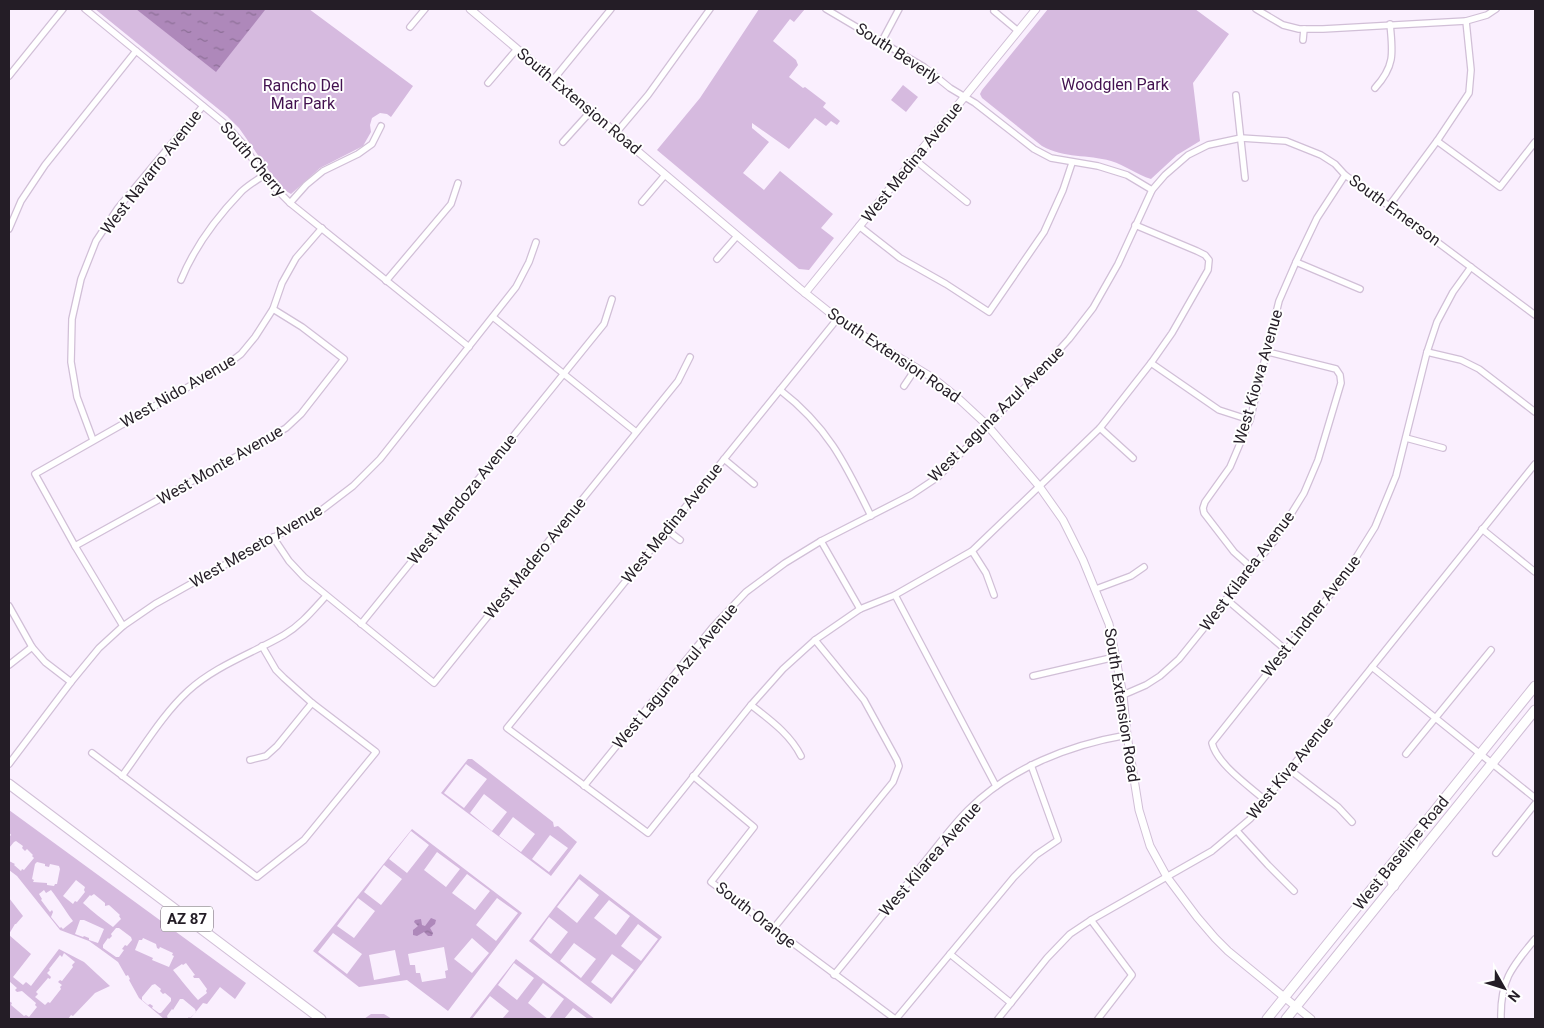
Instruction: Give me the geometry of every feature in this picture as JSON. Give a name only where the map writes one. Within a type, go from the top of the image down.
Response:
[{"type":"main road","name":"West Baseline Road","points":[[1267,1019],[1535,686]]},
{"type":"main road","name":"West Baseline Road","points":[[1286,1019],[1535,710]]},
{"type":"main road","name":"AZ 87","points":[[9,784],[321,1019]]},
{"type":"main road","points":[[1394,886],[1392,876],[1410,853],[1421,828]]},
{"type":"street","points":[[9,76],[64,9]]},
{"type":"street","name":"South Cherry","points":[[85,9],[224,123],[243,144],[263,176],[290,203],[469,347]]},
{"type":"street","points":[[410,27],[425,9]]},
{"type":"street","name":"South Extension Road","points":[[470,9],[805,293],[862,336],[916,368],[959,399],[988,425],[1016,456],[1062,520],[1096,589],[1109,624],[1123,695],[1127,735],[1139,810],[1150,846],[1167,877],[1196,917],[1215,938],[1228,951],[1311,1019]]},
{"type":"street","points":[[553,80],[611,9]]},
{"type":"street","points":[[616,133],[648,95],[710,9]]},
{"type":"street","name":"South Beverly","points":[[826,9],[924,67],[950,88],[966,96],[1034,149],[1051,158],[1098,166],[1127,175],[1152,190]]},
{"type":"street","points":[[882,41],[899,9]]},
{"type":"street","name":"West Medina Avenue","points":[[805,293],[1036,9]]},
{"type":"street","points":[[1256,9],[1283,25],[1304,29],[1466,21],[1487,15],[1496,9]]},
{"type":"street","points":[[994,11],[1018,31]]},
{"type":"street","points":[[1389,206],[1437,141],[1469,93],[1471,70],[1466,21]]},
{"type":"street","points":[[1375,88],[1388,72],[1391,64],[1393,53],[1390,24]]},
{"type":"street","points":[[1303,40],[1304,29]]},
{"type":"street","points":[[488,83],[517,49]]},
{"type":"street","points":[[9,229],[21,200],[45,165],[136,51]]},
{"type":"street","points":[[1236,95],[1245,178]]},
{"type":"street","name":"West Navarro Avenue","points":[[93,440],[77,397],[71,362],[72,319],[81,279],[96,241],[118,208],[203,106]]},
{"type":"street","points":[[563,142],[591,111]]},
{"type":"street","points":[[290,203],[306,185],[323,171],[358,154],[372,144],[381,126]]},
{"type":"street","name":"South Emerson","points":[[1241,138],[1286,141],[1321,155],[1335,164],[1345,175],[1535,315]]},
{"type":"street","name":"West Laguna Azul Avenue","points":[[584,786],[712,628],[746,592],[785,563],[822,541],[911,495],[938,477],[1069,340],[1093,308],[1118,264],[1152,190],[1165,175],[1188,156],[1208,144],[1241,138]]},
{"type":"street","points":[[1437,141],[1500,187],[1535,142]]},
{"type":"street","points":[[914,159],[967,202]]},
{"type":"street","points":[[859,226],[900,258],[946,284],[989,312],[1044,232],[1063,190],[1072,163]]},
{"type":"street","points":[[642,202],[665,175]]},
{"type":"street","name":"West Kiowa Avenue","points":[[1252,568],[1227,544],[1203,508],[1205,502],[1230,467],[1250,420],[1280,301],[1296,262],[1317,218],[1345,175]]},
{"type":"street","points":[[181,280],[189,260],[212,228],[242,191],[263,176]]},
{"type":"street","points":[[386,281],[451,204],[458,183]]},
{"type":"street","points":[[584,786],[648,833],[751,704],[815,640],[860,609],[895,595],[972,551],[1100,428],[1172,333],[1208,270],[1209,260],[1205,255],[1135,225]]},
{"type":"street","name":"West Nido Avenue","points":[[75,546],[35,474],[226,366],[241,354],[255,337],[273,309],[282,283],[296,258],[322,228]]},
{"type":"street","points":[[717,259],[737,236]]},
{"type":"street","name":"West Meseto Avenue","points":[[9,764],[71,682],[100,648],[123,626],[154,604],[319,512],[353,486],[380,458],[516,287],[529,262],[536,242]]},
{"type":"street","points":[[1296,262],[1360,289]]},
{"type":"street","name":"West Lindner Avenue","points":[[1265,800],[1231,770],[1214,750],[1212,742],[1342,580],[1364,547],[1396,476],[1427,352],[1437,322],[1453,292],[1472,267]]},
{"type":"street","name":"West Mendoza Avenue","points":[[361,624],[604,324],[612,299]]},
{"type":"street","name":"West Monte Avenue","points":[[75,546],[286,428],[301,414],[344,359],[302,327],[273,309]]},
{"type":"street","points":[[493,317],[636,432]]},
{"type":"street","name":"West Medina Avenue","points":[[584,786],[506,728],[838,318]]},
{"type":"street","name":"West Kilarea Avenue","points":[[1123,695],[1146,685],[1160,676],[1179,659],[1275,540],[1304,493],[1318,460],[1341,383],[1340,375],[1336,368],[1268,352]]},
{"type":"street","points":[[1427,352],[1460,360],[1479,369],[1535,412]]},
{"type":"street","name":"West Madero Avenue","points":[[361,624],[434,683],[678,381],[690,357]]},
{"type":"street","points":[[1151,363],[1220,410],[1250,420]]},
{"type":"street","points":[[904,386],[916,368]]},
{"type":"street","points":[[780,390],[800,407],[827,436],[849,470],[871,516]]},
{"type":"street","points":[[1100,428],[1133,458]]},
{"type":"street","points":[[1406,438],[1443,448]]},
{"type":"street","points":[[724,459],[754,484]]},
{"type":"street","name":"West Kiva Avenue","points":[[998,1019],[1047,958],[1070,934],[1212,851],[1250,819],[1535,464]]},
{"type":"street","points":[[1482,529],[1535,572]]},
{"type":"street","points":[[667,530],[680,540]]},
{"type":"street","points":[[273,537],[289,561],[304,577],[361,624]]},
{"type":"street","points":[[822,541],[860,609]]},
{"type":"street","points":[[75,546],[123,626]]},
{"type":"street","points":[[972,551],[986,573],[994,595]]},
{"type":"street","points":[[1096,589],[1131,576],[1144,567]]},
{"type":"street","points":[[895,595],[996,786]]},
{"type":"street","points":[[122,776],[172,708],[188,690],[210,674],[285,634],[304,620],[326,596]]},
{"type":"street","points":[[1226,599],[1286,650]]},
{"type":"street","points":[[9,606],[32,647],[45,662],[71,682]]},
{"type":"street","points":[[773,929],[893,782],[899,766],[864,700],[815,640]]},
{"type":"street","points":[[92,753],[257,877],[304,840],[376,752],[312,702],[276,670],[262,646]]},
{"type":"street","points":[[9,665],[32,647]]},
{"type":"street","points":[[1406,754],[1491,650]]},
{"type":"street","points":[[1033,676],[1115,657]]},
{"type":"street","points":[[1372,667],[1535,798]]},
{"type":"street","points":[[250,760],[266,756],[277,746],[312,702]]},
{"type":"street","points":[[751,704],[784,731],[801,756]]},
{"type":"street","name":"West Kilarea Avenue","points":[[834,974],[968,810],[996,786],[1031,765],[1067,749],[1101,739],[1127,735]]},
{"type":"street","points":[[896,1019],[1014,877],[1036,855],[1058,840],[1031,765]]},
{"type":"street","points":[[1290,770],[1338,807],[1352,822]]},
{"type":"street","name":"South Orange","points":[[693,776],[754,827],[711,882],[896,1019]]},
{"type":"street","points":[[1496,853],[1535,804]]},
{"type":"street","points":[[1237,831],[1268,866],[1294,891]]},
{"type":"street","points":[[1091,920],[1132,975],[1098,1019]]},
{"type":"street","points":[[1501,1019],[1500,1001],[1506,978],[1535,939]]},
{"type":"street","points":[[950,954],[1011,1003]]},
{"type":"green space","name":"Rancho Del Mar Park","points":[[95,9],[309,9],[413,86],[391,117],[380,113],[372,118],[371,132],[363,146],[320,168],[291,194],[281,188],[239,128],[227,116]]},
{"type":"green space","points":[[759,9],[805,9],[794,22],[790,19],[773,41],[796,60],[798,65],[789,77],[826,103],[823,107],[840,121],[837,125],[831,121],[826,126],[815,118],[789,149],[752,123],[752,128],[769,142],[743,173],[764,190],[780,171],[833,214],[821,228],[834,238],[809,270],[799,269],[657,150],[700,98]]},
{"type":"green space","name":"Woodglen Park","points":[[1048,9],[1195,9],[1229,34],[1193,83],[1200,141],[1177,155],[1151,179],[1111,161],[1068,155],[1042,146],[982,98],[980,94],[982,90]]},
{"type":"green space","points":[[903,85],[918,97],[906,112],[891,100]]},
{"type":"green space","points":[[468,759],[472,759],[553,822],[554,827],[558,826],[577,842],[551,876],[441,793]],"holes":[[[466,764],[487,779],[464,808],[444,793]],[[484,794],[507,812],[492,831],[470,813]],[[513,817],[535,834],[521,852],[499,836]],[[550,835],[568,848],[549,872],[532,859]]]},
{"type":"green space","points":[[9,810],[246,983],[235,999],[220,987],[207,1004],[203,1003],[196,1012],[183,999],[180,999],[167,1016],[168,1019],[164,1019],[139,998],[128,975],[126,976],[118,962],[89,941],[60,930],[17,876],[9,870],[9,861],[15,864],[21,871],[34,858],[27,849],[25,851],[22,848],[23,846],[16,841],[9,848],[9,837],[11,835],[9,832]],"holes":[[[37,862],[49,867],[50,864],[59,866],[57,884],[54,886],[47,885],[47,883],[33,882],[34,880],[32,879]],[[76,880],[85,887],[85,892],[73,904],[63,896]],[[44,890],[46,893],[51,890],[73,921],[63,929],[60,928],[51,917],[52,910],[50,912],[39,894]],[[94,894],[105,903],[105,906],[109,905],[120,915],[121,919],[113,927],[83,903],[90,895]],[[80,920],[104,929],[98,943],[75,934]],[[116,928],[119,928],[131,937],[132,940],[127,946],[125,945],[119,957],[103,948],[108,938],[112,936],[111,934]],[[143,938],[156,944],[157,948],[159,949],[160,947],[173,953],[172,955],[174,956],[169,967],[135,950],[139,940]],[[186,963],[195,975],[193,976],[194,978],[199,978],[207,989],[207,993],[198,1000],[173,970]],[[155,984],[161,989],[160,991],[163,994],[165,993],[171,998],[171,1001],[161,1013],[142,1000],[142,997]]]},
{"type":"green space","points":[[412,829],[522,913],[448,1011],[407,980],[359,987],[313,951]],"holes":[[[411,831],[429,845],[407,873],[389,859]],[[437,852],[460,869],[446,887],[424,870]],[[384,865],[402,879],[381,905],[364,892]],[[467,874],[490,891],[475,910],[452,893]],[[358,898],[375,911],[354,938],[337,926]],[[497,898],[518,913],[496,941],[476,925]],[[333,933],[362,954],[347,974],[318,952]],[[472,938],[489,953],[472,973],[454,959]],[[444,947],[448,970],[445,971],[446,978],[422,982],[420,973],[416,973],[415,965],[410,965],[408,954]],[[395,950],[400,975],[374,980],[369,955]]]},
{"type":"green space","points":[[580,874],[662,937],[611,1004],[529,941]],"holes":[[[579,879],[599,895],[577,923],[557,907]],[[609,900],[630,916],[616,935],[594,918]],[[549,917],[568,932],[551,954],[533,939]],[[638,924],[658,939],[641,961],[621,946]],[[574,943],[596,959],[581,978],[560,961]],[[612,954],[634,970],[612,998],[591,982]]]},
{"type":"green space","points":[[9,898],[23,916],[9,934]]},
{"type":"green space","points":[[9,935],[31,954],[13,977],[23,985],[26,982],[31,986],[59,949],[84,962],[110,986],[95,993],[68,1019],[9,1019],[9,1001],[24,1016],[29,1017],[37,1007],[36,1003],[22,991],[17,992],[15,990],[17,988],[9,981]],"holes":[[[64,953],[75,962],[62,981],[58,982],[62,985],[61,989],[50,1003],[48,1002],[45,1005],[35,997],[38,994],[36,992],[48,978],[50,979],[51,977],[47,973],[60,955],[62,957]]]},
{"type":"green space","points":[[516,959],[595,1019],[588,1019],[573,1008],[564,1019],[549,1019],[564,999],[543,983],[528,1003],[548,1019],[502,1019],[509,1011],[490,996],[472,1019],[469,1019]],"holes":[[[514,963],[534,978],[517,1000],[498,985]]]},
{"type":"green space","points":[[371,1014],[384,1014],[392,1019],[364,1019]]},
{"type":"water","points":[[136,9],[264,9],[265,10],[216,72]]},
{"type":"water","points":[[431,918],[436,920],[435,924],[430,928],[433,933],[432,936],[428,936],[424,932],[417,936],[413,935],[413,930],[418,926],[414,922],[415,920],[421,919],[422,925],[425,926]]}]
